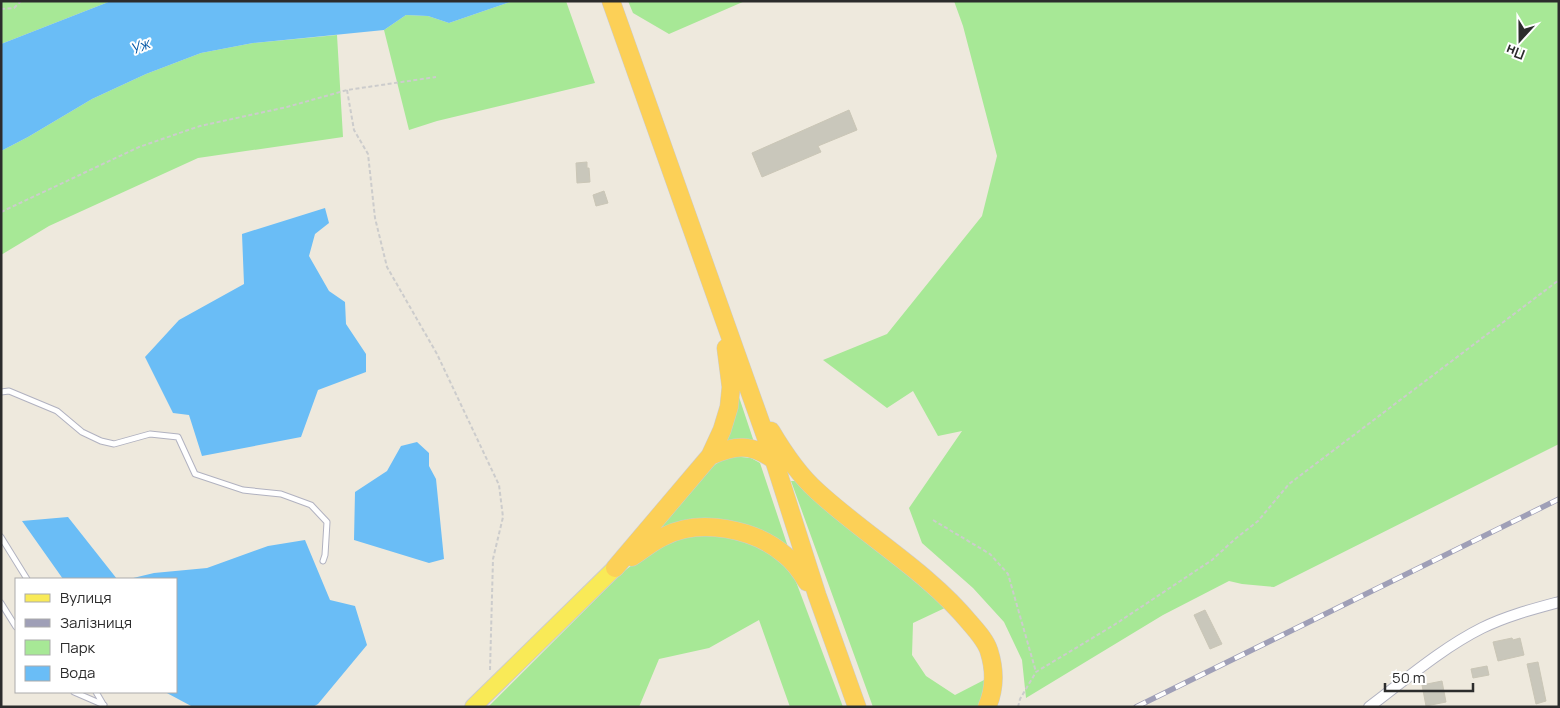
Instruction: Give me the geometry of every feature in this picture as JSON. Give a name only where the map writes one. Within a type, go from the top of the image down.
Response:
[{"type":"highway","points":[[611,1],[756,408],[817,595],[857,707]]},
{"type":"highway","points":[[615,568],[710,456],[722,430],[729,407],[731,387],[722,315]]},
{"type":"highway","points":[[756,408],[796,469],[816,490],[933,585],[960,610],[977,631],[989,649],[994,669],[993,688],[987,707]]},
{"type":"highway","points":[[710,456],[738,447],[762,451],[774,460]]},
{"type":"highway","points":[[615,568],[665,536],[687,529],[721,528],[745,534],[768,544],[784,554],[794,564],[817,595]]},
{"type":"main road","points":[[473,707],[615,568]]},
{"type":"street","points":[[1369,707],[1444,652],[1480,629],[1494,622],[1559,602]]},
{"type":"lane","points":[[1,390],[9,391],[57,411],[82,432],[101,441],[114,444],[150,434],[178,437],[194,474],[243,490],[281,494],[311,505],[327,522],[323,561]]},
{"type":"lane","points":[[1,537],[26,578]]},
{"type":"lane","points":[[1,603],[15,625]]},
{"type":"lane","points":[[76,693],[104,706]]},
{"type":"lane","points":[[97,693],[104,706]]},
{"type":"path","points":[[1,9],[14,8],[21,1]]},
{"type":"path","points":[[1,212],[139,147],[200,126],[287,107],[347,90],[436,77]]},
{"type":"path","points":[[347,90],[354,130],[368,154],[375,218],[387,267],[437,354],[499,484],[503,517],[493,559],[490,690]]},
{"type":"path","points":[[1018,707],[1020,699],[1036,672],[1114,625],[1212,560],[1258,521],[1289,484],[1559,280]]},
{"type":"path","points":[[933,520],[990,554],[1008,574],[1036,672]]},
{"type":"green space","points":[[1,1],[111,1],[1,44]]},
{"type":"green space","points":[[513,1],[566,1],[595,83],[437,121],[409,130],[384,30],[406,15],[428,16],[449,23]]},
{"type":"green space","points":[[628,1],[745,1],[669,34],[633,13]]},
{"type":"green space","points":[[954,1],[1559,1],[1559,444],[1274,587],[1229,581],[1163,615],[1026,698],[1022,660],[1004,622],[973,588],[922,543],[909,508],[962,431],[938,436],[913,391],[887,408],[823,360],[887,334],[982,216],[997,156],[963,26]]},
{"type":"green space","points":[[337,35],[343,137],[198,158],[49,226],[1,255],[1,151],[92,99],[146,74],[201,53],[253,43]]},
{"type":"green space","points":[[736,388],[755,445],[719,446]]},
{"type":"green space","points":[[731,456],[751,458],[760,463],[788,547],[730,525],[660,533],[658,527],[710,468]]},
{"type":"green space","points":[[791,481],[795,481],[927,588],[947,607],[913,623],[912,655],[926,676],[955,695],[986,679],[986,688],[979,707],[873,707]]},
{"type":"green space","points":[[727,534],[780,557],[795,579],[843,707],[790,707],[759,620],[709,648],[659,659],[639,707],[488,707],[623,572],[654,548],[679,535]]},
{"type":"water","name":"Уж","points":[[111,1],[513,1],[449,23],[428,16],[406,15],[384,30],[253,43],[201,53],[146,74],[92,99],[1,151],[1,44]]},
{"type":"water","points":[[325,208],[329,223],[315,234],[309,256],[329,291],[345,302],[346,324],[366,354],[366,372],[318,390],[301,437],[202,456],[189,415],[173,413],[145,357],[179,320],[244,284],[242,234]]},
{"type":"water","points":[[417,442],[429,453],[429,466],[436,479],[444,559],[429,563],[354,540],[355,492],[387,471],[401,446]]},
{"type":"water","points":[[68,517],[116,578],[62,578],[22,521]]},
{"type":"water","points":[[305,540],[330,600],[355,606],[367,645],[318,704],[313,707],[193,707],[167,693],[178,693],[178,578],[133,578],[154,573],[207,568],[268,546]]},
{"type":"building","points":[[849,110],[857,130],[818,146],[821,152],[762,177],[752,153]]},
{"type":"building","points":[[587,162],[590,182],[577,183],[576,163]]},
{"type":"building","points":[[604,191],[608,203],[596,206],[593,195]]},
{"type":"building","points":[[1205,610],[1222,644],[1210,649],[1194,615]]},
{"type":"building","points":[[1512,638],[1513,640],[1520,638],[1524,655],[1498,661],[1493,642]]},
{"type":"building","points":[[1538,662],[1546,701],[1536,704],[1527,664]]},
{"type":"building","points":[[1487,666],[1489,675],[1473,678],[1471,669]]},
{"type":"building","points":[[1442,681],[1446,702],[1426,706],[1422,685]]},
{"type":"railway","points":[[1136,707],[1559,499]]}]
